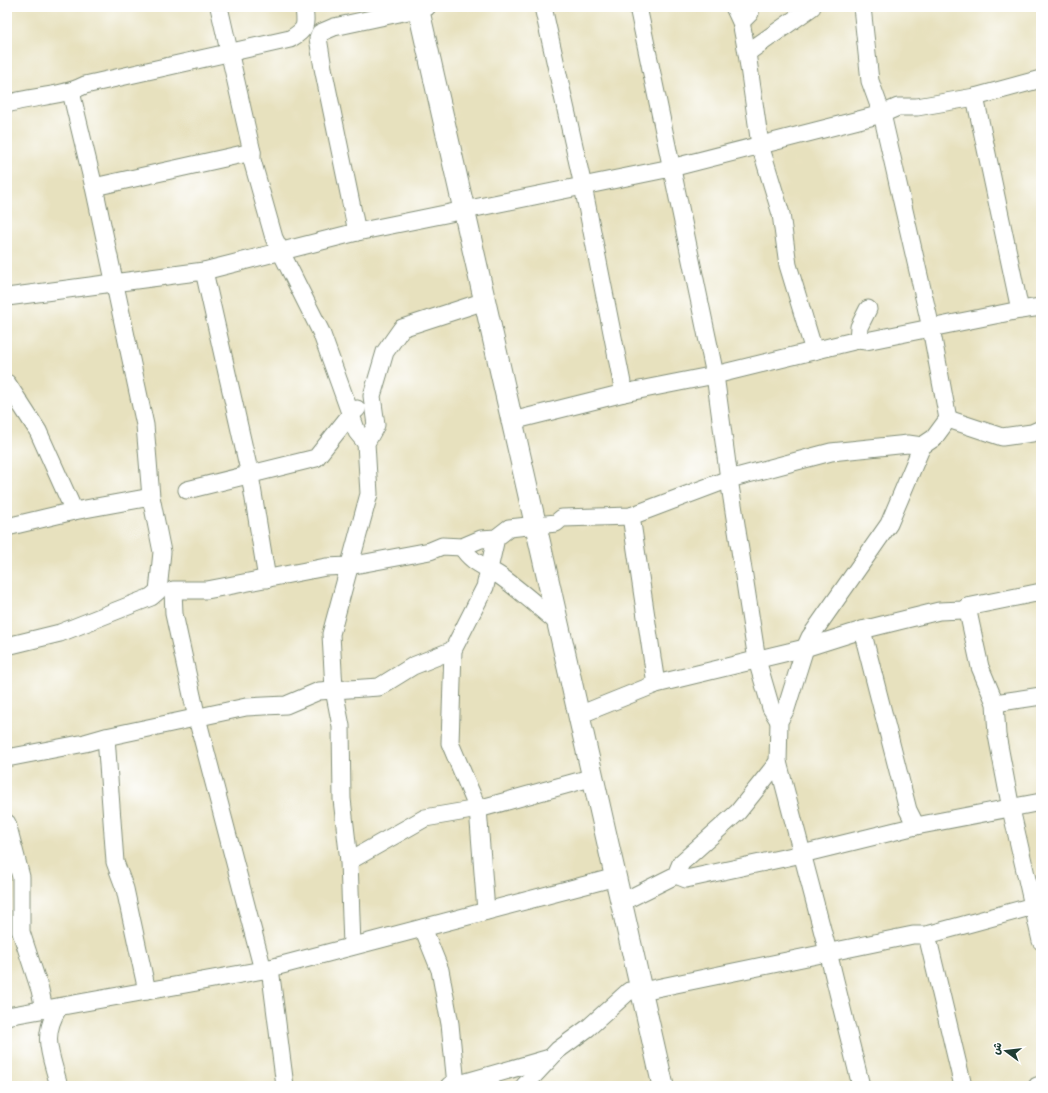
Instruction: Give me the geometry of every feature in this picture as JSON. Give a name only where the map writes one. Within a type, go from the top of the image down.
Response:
[{"type":"main road","points":[[421,8],[485,301],[663,1086]]},
{"type":"street","points":[[219,7],[252,152],[252,160],[274,238],[321,332],[358,432],[366,443]]},
{"type":"street","points":[[7,104],[21,100],[71,92],[85,85],[290,39],[302,32],[306,23],[304,7]]},
{"type":"street","points":[[543,7],[583,186],[624,393]]},
{"type":"street","points":[[638,7],[715,375],[729,479],[758,660],[771,708],[779,721]]},
{"type":"street","points":[[751,7],[750,12],[737,14],[747,53],[760,145],[781,214],[788,265],[814,351]]},
{"type":"street","points":[[747,53],[812,7]]},
{"type":"street","points":[[861,1086],[828,952],[778,762],[779,721],[786,709],[805,648],[810,637],[889,524],[922,446],[934,438],[948,419],[931,328],[882,114],[870,81],[862,7]]},
{"type":"street","points":[[357,232],[318,38],[320,33],[334,27],[421,8]]},
{"type":"street","points":[[7,297],[204,271],[357,232],[671,168],[882,114],[898,107],[917,107],[975,97],[1041,78]]},
{"type":"street","points":[[7,646],[60,634],[151,597],[158,591],[162,552],[151,497],[145,425],[94,187],[71,92]]},
{"type":"street","points":[[975,97],[1020,310]]},
{"type":"street","points":[[94,187],[252,152]]},
{"type":"street","points":[[204,271],[250,475],[268,579]]},
{"type":"street","points":[[352,946],[349,861],[342,800],[341,726],[334,690],[331,634],[369,494],[366,443],[376,425],[372,396],[385,352],[402,328],[485,301]]},
{"type":"street","points":[[858,340],[859,328],[868,308]]},
{"type":"street","points":[[512,421],[624,393],[715,375],[858,340],[866,341],[1020,310],[1041,308]]},
{"type":"street","points":[[7,383],[38,431],[74,511]]},
{"type":"street","points":[[187,490],[316,458],[351,414],[372,396]]},
{"type":"street","points":[[948,419],[1002,437],[1032,433],[1041,429]]},
{"type":"street","points":[[285,1086],[266,969],[197,718],[174,614],[173,590],[207,590],[326,567],[349,566],[430,551],[442,546],[462,547],[481,539],[496,538],[509,528],[556,523],[562,518],[632,516],[729,479],[831,452],[908,444],[922,446]]},
{"type":"street","points":[[7,527],[74,511],[151,497]]},
{"type":"street","points":[[632,516],[656,684]]},
{"type":"street","points":[[486,911],[478,809],[450,743],[453,650],[485,587],[496,538]]},
{"type":"street","points":[[462,547],[467,556],[489,571],[501,577],[558,623]]},
{"type":"street","points":[[579,714],[656,684],[805,648],[862,630],[939,611],[963,610],[967,607],[1041,592]]},
{"type":"street","points":[[967,607],[980,667],[995,702],[997,735],[1011,809],[1037,904],[1041,941]]},
{"type":"street","points":[[862,630],[908,810],[916,826]]},
{"type":"street","points":[[7,758],[85,743],[106,737],[246,707],[286,705],[318,691],[379,687],[413,666],[453,650]]},
{"type":"street","points":[[995,702],[1041,696]]},
{"type":"street","points":[[106,737],[115,862],[125,889],[147,991]]},
{"type":"street","points":[[622,902],[676,875],[681,863],[738,812],[778,762]]},
{"type":"street","points":[[349,861],[425,818],[478,809],[594,777]]},
{"type":"street","points":[[676,875],[686,879],[802,854],[916,826],[1011,809],[1041,802]]},
{"type":"street","points":[[7,823],[21,877],[14,928],[40,990],[52,1008],[47,1039],[59,1086]]},
{"type":"street","points":[[7,1016],[266,969],[616,877]]},
{"type":"street","points":[[524,1086],[558,1050],[588,1028],[629,991],[642,991],[912,935],[927,935],[1037,904]]},
{"type":"street","points":[[423,928],[440,970],[450,1024],[452,1085],[550,1058]]},
{"type":"street","points":[[927,935],[963,1086]]},
{"type":"street","points":[[1037,1086],[1041,1085]]}]
